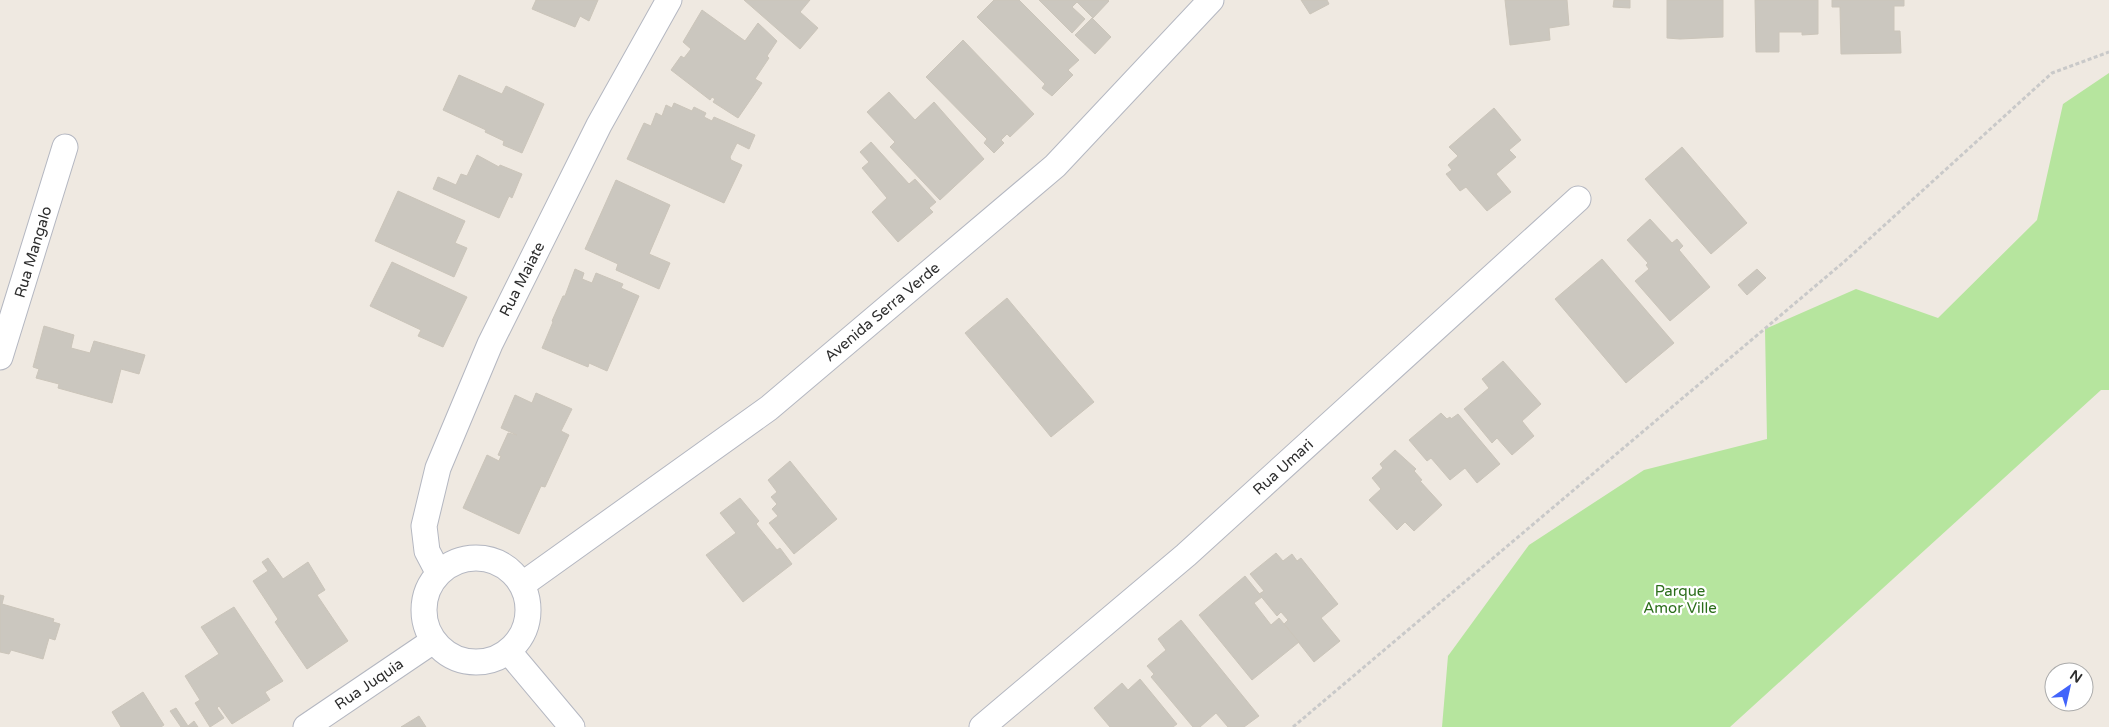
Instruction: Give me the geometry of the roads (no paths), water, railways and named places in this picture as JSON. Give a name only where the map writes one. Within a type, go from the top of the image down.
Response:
[{"type":"street","name":"Rua Maiate","points":[[438,572],[427,551],[424,526],[438,468],[490,344],[599,125],[669,0]]},
{"type":"street","name":"Avenida Serra Verde","points":[[522,584],[777,402],[1055,166],[1212,1]]},
{"type":"street","name":"Rua Mangalo","points":[[0,357],[65,147]]},
{"type":"street","name":"Rua Umari","points":[[982,727],[1186,555],[1578,200]]},
{"type":"street","points":[[473,557],[492,559],[510,569],[522,584],[528,602],[528,621],[521,638],[509,652],[489,661],[468,662],[448,655],[433,641],[423,618],[426,593],[438,572],[454,561],[473,557]]},
{"type":"street","name":"Rua Juquia","points":[[306,727],[433,641]]},
{"type":"street","points":[[509,652],[572,727]]},
{"type":"park label","name":"Parque Amor Ville","points":[[1680,600]]}]
